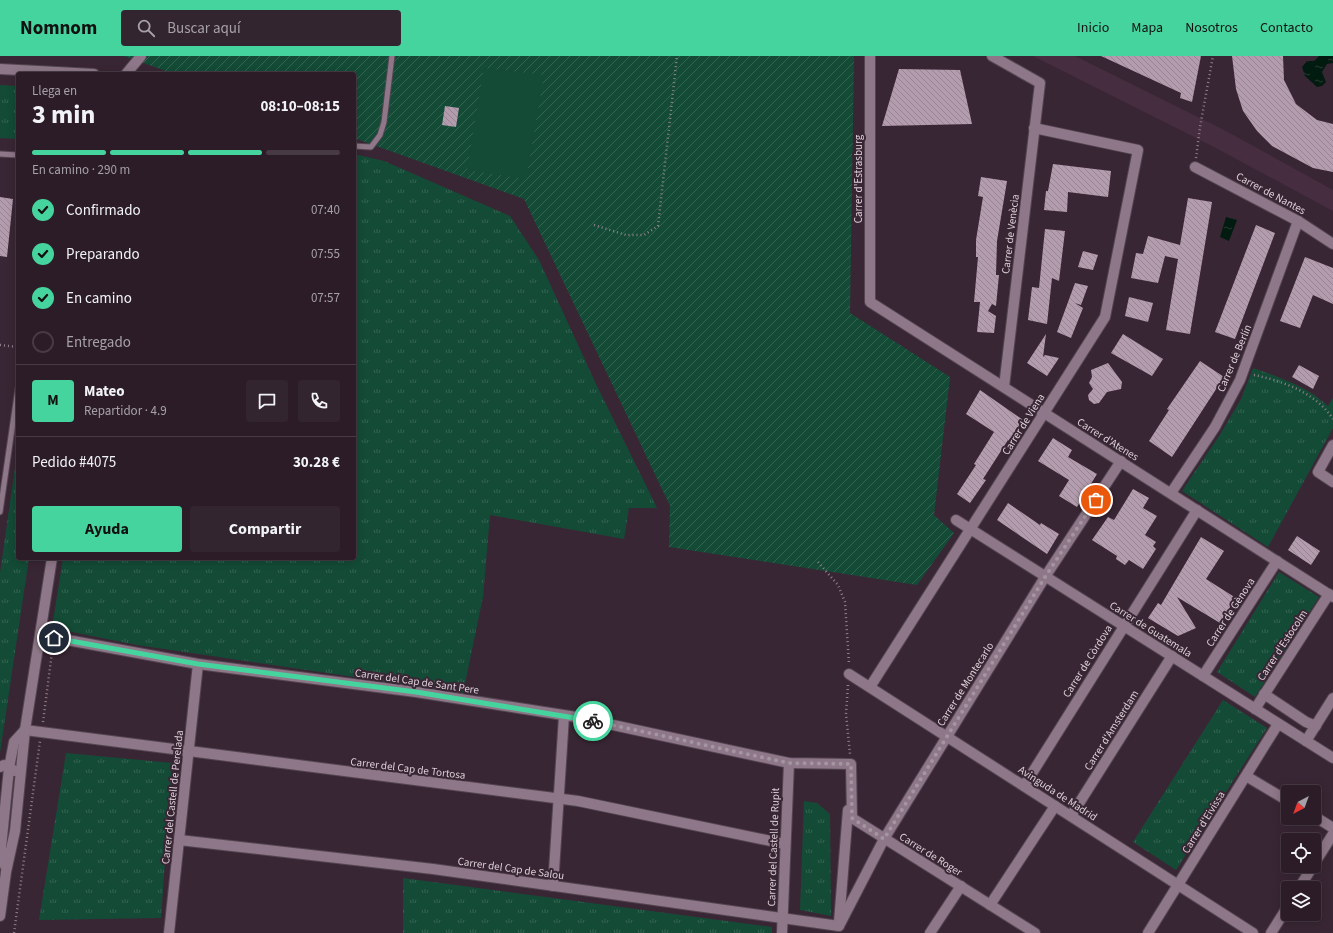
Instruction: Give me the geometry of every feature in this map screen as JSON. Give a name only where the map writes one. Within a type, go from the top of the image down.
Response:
[{"type":"street","points":[[128,72],[141,56]]},
{"type":"street","name":"Carrer d'Estrasburg","points":[[870,56],[870,302]]},
{"type":"street","name":"Carrer de Venècia","points":[[992,56],[1040,83],[1004,387]]},
{"type":"street","points":[[0,69],[32,72]]},
{"type":"street","name":"Carrer de Viena","points":[[870,687],[1105,317],[1138,150],[1034,128]]},
{"type":"street","name":"Carrer de Nantes","points":[[1195,167],[1298,221],[1333,244]]},
{"type":"street","name":"Carrer de Berlín","points":[[1171,494],[1215,427],[1243,372],[1298,221]]},
{"type":"street","name":"Carrer d'Atenes","points":[[870,302],[1331,595]]},
{"type":"street","points":[[1333,445],[1318,472],[1333,482]]},
{"type":"street","name":"Carrer de Montecarlo","points":[[839,926],[884,839],[1045,577],[1121,461]]},
{"type":"street","name":"Carrer de Còrdova","points":[[1024,786],[1197,510]]},
{"type":"street","name":"Carrer de Guatemala","points":[[956,520],[1333,758]]},
{"type":"street","points":[[3,870],[14,831],[25,730],[52,560]]},
{"type":"street","name":"Carrer de Gènova","points":[[1203,676],[1277,561]]},
{"type":"street","name":"Carrer d'Estocolm","points":[[1255,709],[1331,595]]},
{"type":"street","name":"Carrer del Cap de Sant Pere","points":[[40,635],[198,664],[416,692],[564,716],[789,763]]},
{"type":"street","name":"Carrer d'Amsterdam","points":[[1071,816],[1172,656]]},
{"type":"street","name":"Carrer del Castell de Perelada","points":[[169,933],[198,664]]},
{"type":"street","name":"Avinguda de Madrid","points":[[849,674],[1253,933]]},
{"type":"street","points":[[1264,694],[1306,722],[1316,726]]},
{"type":"street","points":[[1306,741],[1333,698]]},
{"type":"street","points":[[553,886],[564,716]]},
{"type":"street","name":"Carrer d'Eivissa","points":[[1148,933],[1278,724]]},
{"type":"street","points":[[0,916],[3,870],[1,848],[5,767],[14,742],[25,730]]},
{"type":"street","name":"Carrer del Cap de Tortosa","points":[[25,730],[558,799],[785,844]]},
{"type":"street","points":[[789,763],[851,764],[839,926]]},
{"type":"street","name":"Carrer del Castell de Rupit","points":[[782,933],[789,763]]},
{"type":"street","name":"Carrer de Roger","points":[[851,764],[852,818],[1035,933]]},
{"type":"street","points":[[5,767],[15,771],[9,812],[14,831]]},
{"type":"street","points":[[1246,776],[1281,797]]},
{"type":"street","points":[[990,905],[1054,806]]},
{"type":"street","points":[[1321,820],[1333,828]]},
{"type":"street","points":[[1321,853],[1333,834]]},
{"type":"street","name":"Carrer del Cap de Salou","points":[[179,840],[433,869],[839,926]]},
{"type":"street","points":[[930,933],[961,886]]},
{"type":"street","points":[[1271,933],[1281,917]]},
{"type":"lane","points":[[356,146],[371,147],[380,135],[384,122],[392,56]]},
{"type":"lane","points":[[0,154],[16,155]]},
{"type":"lane","points":[[0,512],[16,402]]},
{"type":"path","points":[[594,225],[626,235],[644,235],[658,226],[677,56]]},
{"type":"path","points":[[1195,167],[1200,127],[1213,56]]},
{"type":"path","points":[[0,345],[16,347]]},
{"type":"path","points":[[1243,372],[1284,383],[1305,393],[1327,410],[1333,419]]},
{"type":"path","points":[[818,562],[838,585],[845,602],[849,674],[846,714],[851,764]]},
{"type":"path","points":[[14,933],[52,652],[40,635]]},
{"type":"shaded area","points":[[1033,56],[1075,56],[1226,131],[1333,190],[1333,211],[1216,148]]},
{"type":"green space","points":[[124,56],[854,56],[850,313],[950,377],[934,515],[954,533],[917,585],[669,547],[670,506],[524,199],[356,139],[356,72],[168,72]]},
{"type":"green space","points":[[484,68],[544,75],[526,179],[467,170]]},
{"type":"green space","points":[[0,85],[16,86],[16,139],[0,138]]},
{"type":"green space","points":[[356,154],[384,161],[510,216],[539,260],[595,382],[657,508],[629,508],[624,539],[490,515],[483,597],[463,693],[137,645],[52,628],[63,560],[356,560]]},
{"type":"green space","points":[[1253,368],[1283,379],[1312,393],[1328,406],[1333,398],[1333,428],[1268,547],[1182,491],[1221,433],[1241,399]]},
{"type":"green space","points":[[16,461],[16,560],[29,560],[0,753],[0,573]]},
{"type":"green space","points":[[1279,572],[1319,597],[1255,697],[1217,672]]},
{"type":"green space","points":[[1223,700],[1267,728],[1176,870],[1133,842]]},
{"type":"green space","points":[[66,753],[172,763],[161,918],[39,920]]},
{"type":"green space","points":[[804,801],[817,803],[830,814],[831,916],[800,910]]},
{"type":"green space","points":[[403,878],[772,927],[772,933],[403,933]]},
{"type":"water","points":[[1319,56],[1333,56],[1333,63],[1327,64],[1322,72],[1326,82],[1322,86],[1317,87],[1305,76],[1302,67],[1307,61],[1314,61]]},
{"type":"water","points":[[1226,217],[1237,220],[1229,241],[1220,237]]},
{"type":"building","points":[[1101,56],[1201,56],[1192,102],[1180,98],[1181,93]]},
{"type":"building","points":[[1232,56],[1283,56],[1284,80],[1296,104],[1317,120],[1333,124],[1333,172],[1313,168],[1272,146],[1257,131],[1243,111],[1236,89]]},
{"type":"building","points":[[899,69],[960,70],[972,124],[882,126]]},
{"type":"building","points":[[445,106],[459,108],[456,127],[442,125]]},
{"type":"building","points":[[1053,164],[1111,171],[1108,197],[1068,192],[1067,212],[1044,210],[1046,191],[1048,191]]},
{"type":"building","points":[[981,177],[1007,181],[997,241],[996,275],[999,275],[996,306],[992,304],[988,311],[996,316],[994,333],[977,332],[980,302],[974,302],[978,257],[976,257],[976,240],[983,197],[978,196]]},
{"type":"building","points":[[0,197],[13,199],[7,257],[0,256]]},
{"type":"building","points":[[1188,198],[1212,202],[1190,334],[1166,330],[1178,259],[1165,256],[1158,283],[1131,278],[1136,253],[1143,254],[1148,236],[1180,245]]},
{"type":"building","points":[[1256,225],[1275,233],[1235,339],[1215,332]]},
{"type":"building","points":[[1045,229],[1065,231],[1059,281],[1052,278],[1047,324],[1028,320],[1032,287],[1039,288]]},
{"type":"building","points":[[1083,251],[1098,255],[1093,270],[1078,267]]},
{"type":"building","points":[[1305,257],[1333,268],[1333,304],[1313,295],[1300,328],[1280,321]]},
{"type":"building","points":[[1075,283],[1088,286],[1081,305],[1075,303],[1083,308],[1071,338],[1057,332]]},
{"type":"building","points":[[1129,297],[1153,303],[1148,322],[1125,316]]},
{"type":"building","points":[[1046,334],[1043,357],[1045,355],[1059,358],[1047,376],[1027,363]]},
{"type":"building","points":[[1123,334],[1163,359],[1152,376],[1111,353]]},
{"type":"building","points":[[1200,361],[1224,377],[1172,457],[1149,441],[1169,410],[1167,409]]},
{"type":"building","points":[[1108,363],[1122,382],[1121,389],[1107,392],[1099,403],[1094,404],[1089,400],[1088,395],[1093,389],[1089,383],[1092,377],[1091,370]]},
{"type":"building","points":[[1299,365],[1319,376],[1313,389],[1292,377]]},
{"type":"building","points":[[980,390],[1023,420],[983,479],[986,480],[970,503],[957,494],[976,465],[974,464],[994,432],[966,414]]},
{"type":"building","points":[[1053,438],[1072,450],[1068,457],[1097,474],[1077,507],[1059,496],[1069,480],[1038,461]]},
{"type":"building","points":[[1133,489],[1149,498],[1143,508],[1157,516],[1145,535],[1156,542],[1153,546],[1156,549],[1143,569],[1129,560],[1125,565],[1116,559],[1117,556],[1092,540],[1108,517],[1114,520]]},
{"type":"building","points":[[1008,503],[1040,525],[1041,523],[1059,534],[1047,554],[997,520]]},
{"type":"building","points":[[1297,536],[1320,551],[1311,565],[1288,550]]},
{"type":"building","points":[[1201,537],[1224,551],[1206,579],[1236,598],[1220,623],[1177,597],[1196,628],[1178,636],[1148,618],[1158,603],[1161,605]]},
{"type":"way so far","points":[[593,721],[789,763],[851,764],[852,818],[884,839],[1045,577],[1096,500]]},
{"type":"route","points":[[54,638],[198,664],[416,692],[593,721]]}]
